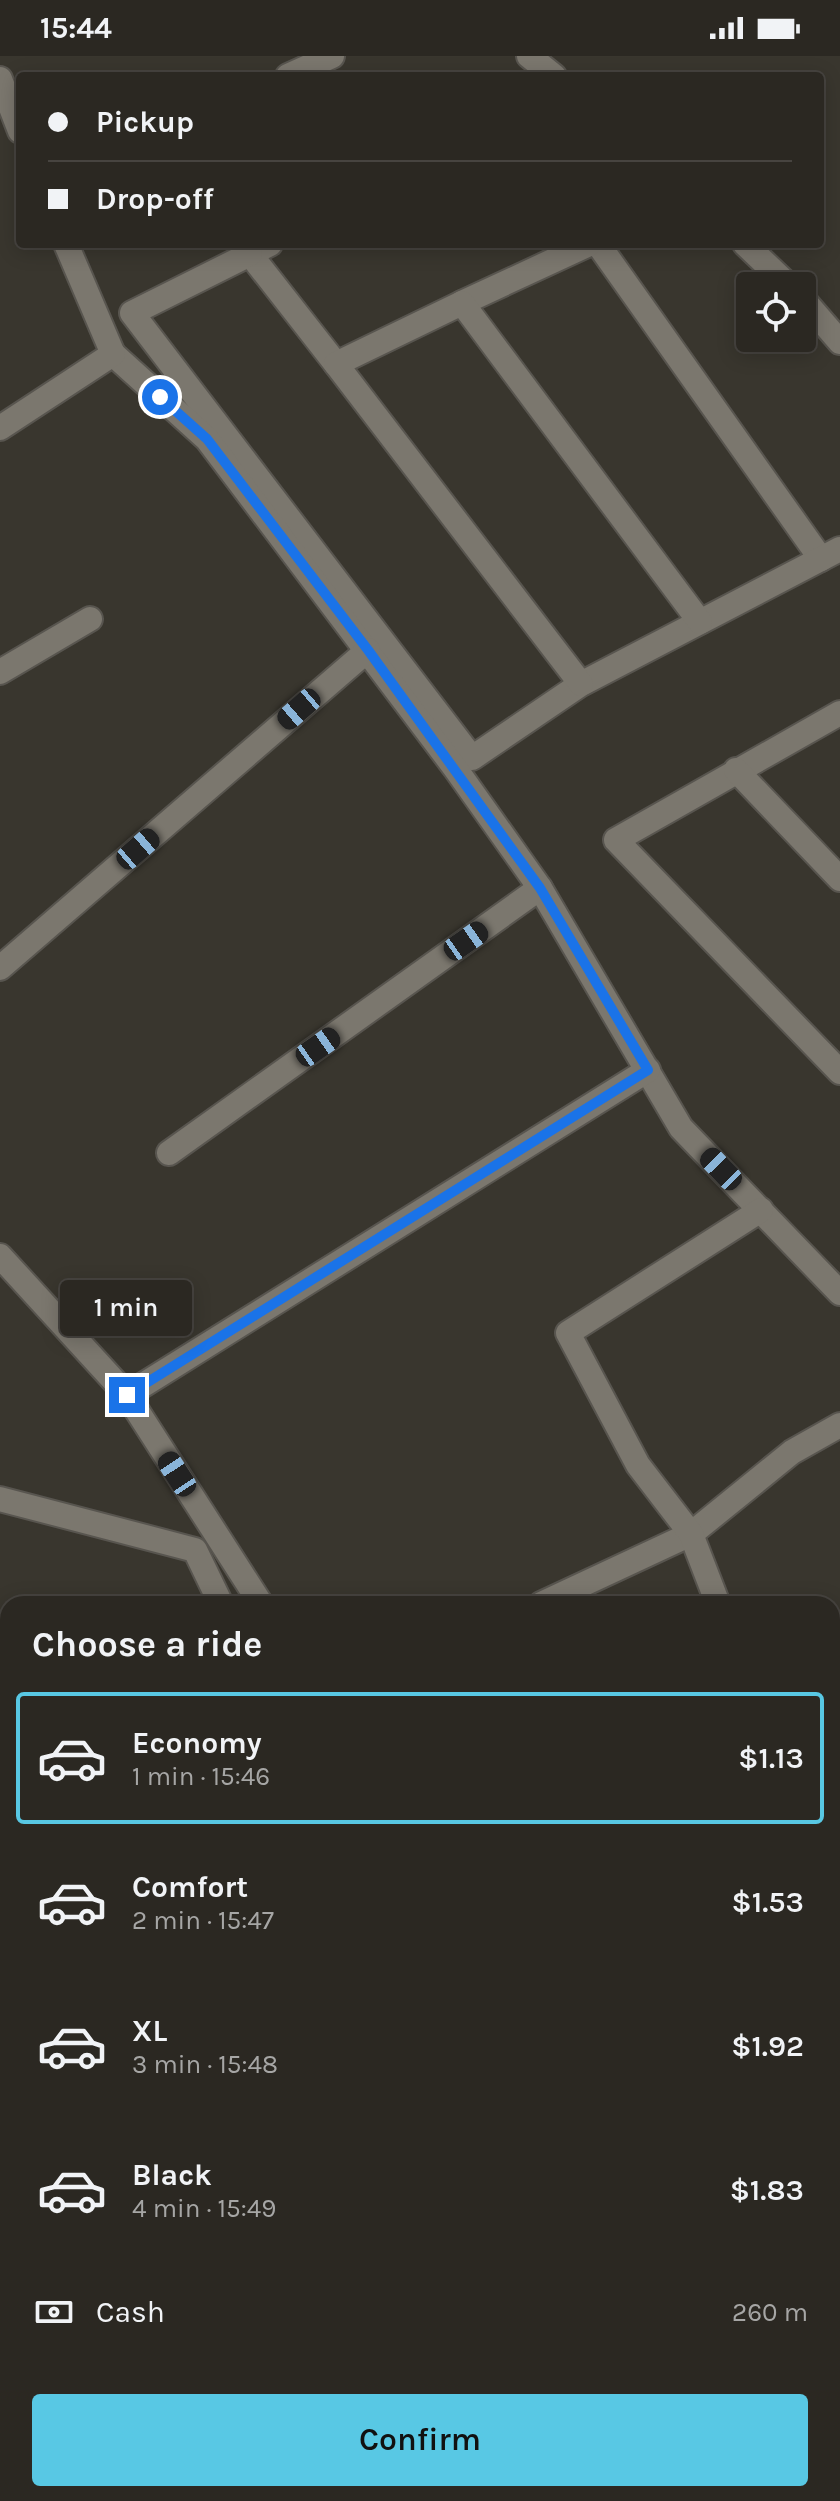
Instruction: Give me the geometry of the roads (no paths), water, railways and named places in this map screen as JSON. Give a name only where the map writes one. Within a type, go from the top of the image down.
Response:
[{"type":"street","points":[[297,72],[332,56]]},
{"type":"street","points":[[529,56],[549,72]]},
{"type":"street","points":[[0,79],[16,121]]},
{"type":"street","points":[[68,248],[113,354],[207,439],[368,650],[540,888],[681,1128],[840,1293]]},
{"type":"street","points":[[336,364],[580,248]]},
{"type":"street","points":[[581,684],[336,364],[260,249],[132,313],[472,758],[581,684],[830,554],[601,248]]},
{"type":"street","points":[[749,248],[774,272]]},
{"type":"street","points":[[462,303],[700,622]]},
{"type":"street","points":[[816,314],[840,342]]},
{"type":"street","points":[[0,428],[113,354]]},
{"type":"street","points":[[0,672],[90,619]]},
{"type":"street","points":[[0,968],[368,650]]},
{"type":"street","points":[[840,713],[616,840],[840,1072]]},
{"type":"street","points":[[736,770],[840,879]]},
{"type":"street","points":[[169,1153],[540,888]]},
{"type":"street","points":[[127,1395],[648,1070]]},
{"type":"street","points":[[715,1596],[691,1534],[638,1465],[568,1333],[761,1210]]},
{"type":"street","points":[[0,1256],[127,1395],[256,1596]]},
{"type":"street","points":[[558,1596],[691,1534],[792,1452],[840,1425]]},
{"type":"street","points":[[0,1499],[195,1550],[217,1596]]}]
